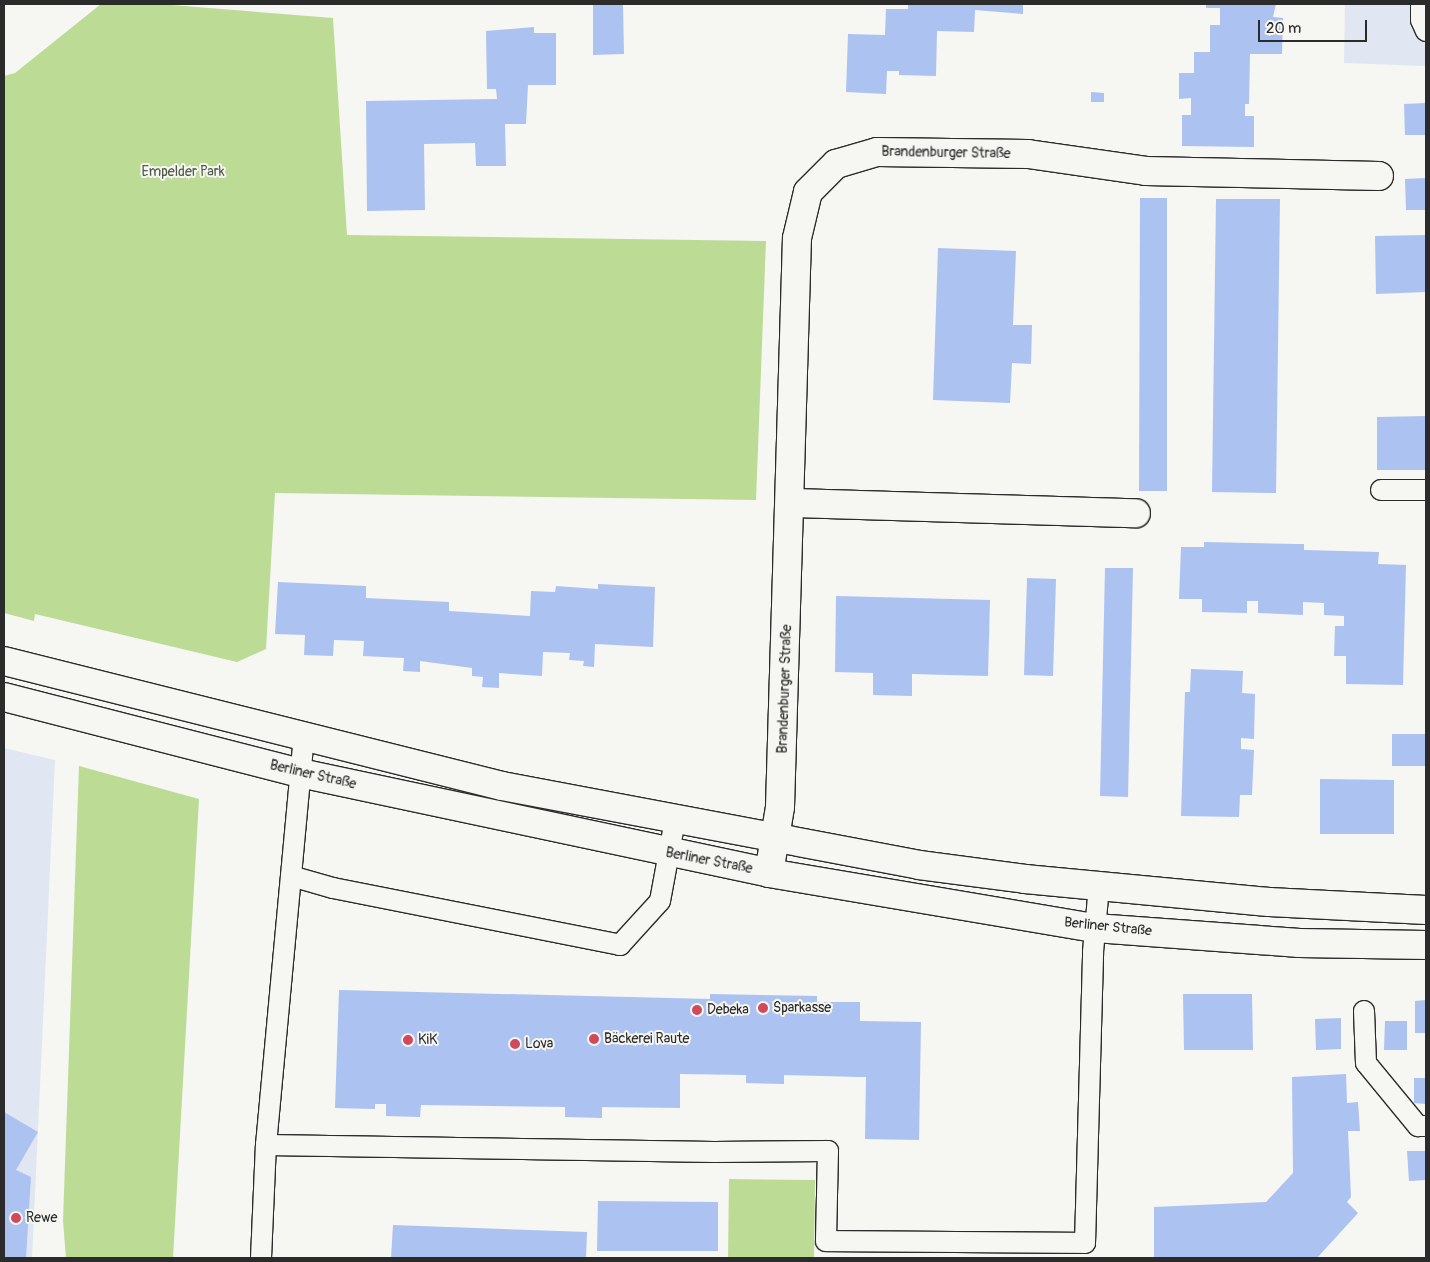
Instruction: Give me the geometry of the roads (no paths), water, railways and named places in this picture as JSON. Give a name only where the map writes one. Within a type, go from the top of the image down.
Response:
[{"type":"street","name":"Brandenburger Straße","points":[[769,873],[780,807],[792,503],[797,238],[808,192],[836,164],[877,152],[1028,154],[1146,170],[1379,176]]},
{"type":"street","points":[[792,503],[1136,513]]},
{"type":"street","points":[[4,661],[502,786],[918,865],[1099,886],[1268,902],[1426,910]]},
{"type":"street","name":"Berliner Straße","points":[[4,697],[300,773],[769,873],[1095,928],[1299,943],[1426,945]]},
{"type":"lane","points":[[1421,4],[1421,20],[1426,31]]},
{"type":"lane","points":[[1381,490],[1426,490]]},
{"type":"lane","points":[[261,1258],[266,1145],[304,737]]},
{"type":"lane","points":[[291,876],[362,894],[620,945],[660,901],[676,820]]},
{"type":"lane","points":[[266,1145],[828,1151],[826,1241],[1084,1243],[1095,928],[1099,886]]},
{"type":"lane","points":[[1364,1011],[1366,1063],[1418,1126],[1426,1126]]},
{"type":"place","name":"Sparkasse","points":[[763,1008]]},
{"type":"place","name":"Debeka","points":[[697,1010]]},
{"type":"place","name":"Bäckerei Raute","points":[[594,1039]]},
{"type":"place","name":"KiK","points":[[408,1040]]},
{"type":"place","name":"Lova","points":[[515,1044]]},
{"type":"place","name":"Rewe","points":[[16,1218]]},
{"type":"park label","name":"Empelder Park","points":[[183,172]]}]
